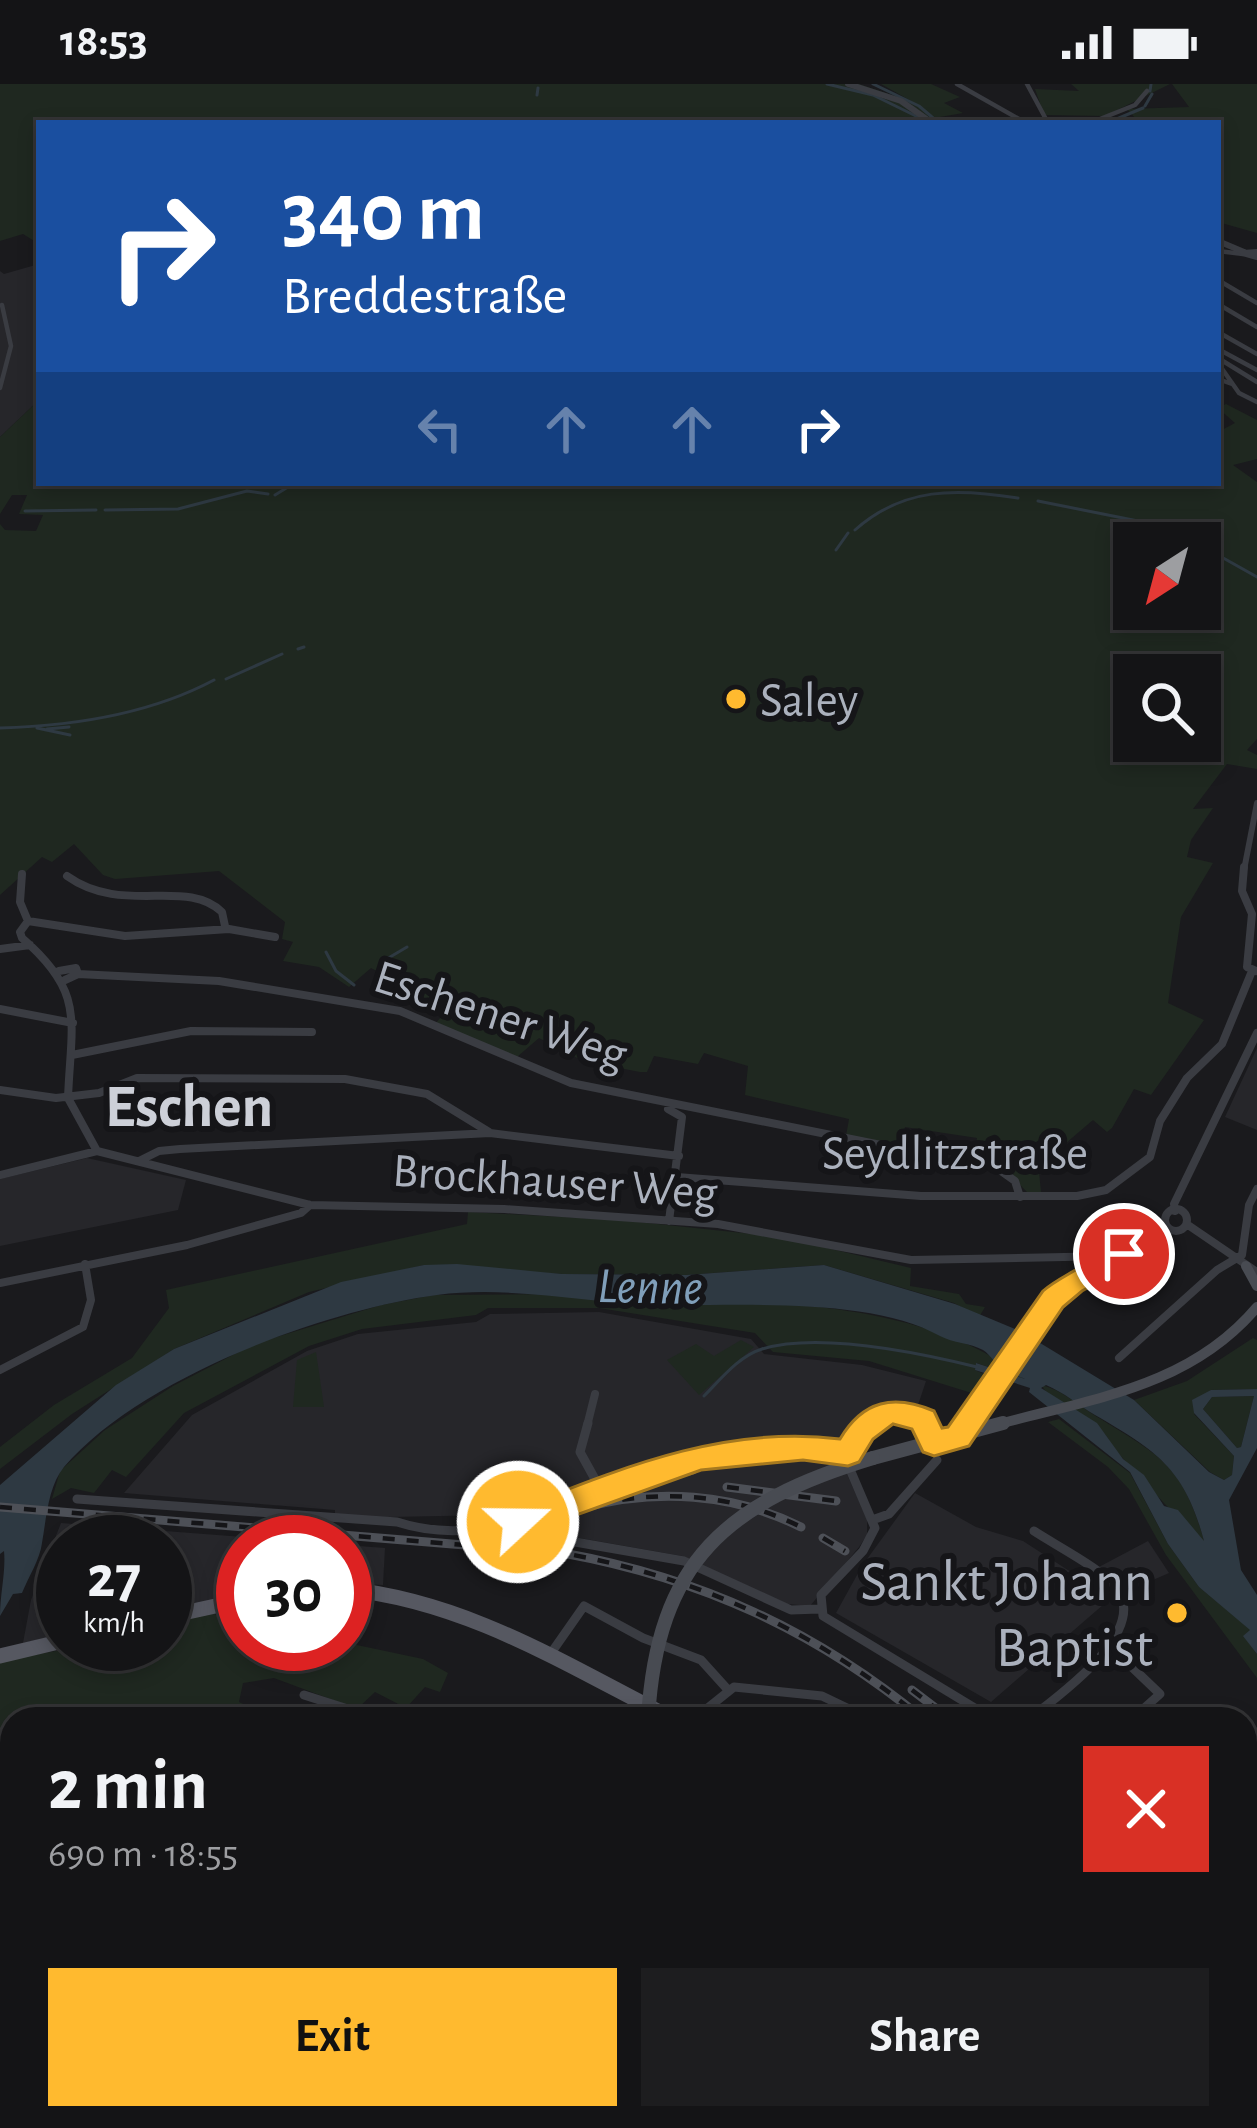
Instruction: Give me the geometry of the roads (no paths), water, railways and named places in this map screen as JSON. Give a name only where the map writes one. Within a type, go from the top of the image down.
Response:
[{"type":"main road","points":[[1249,1265],[1257,1286]]},
{"type":"main road","points":[[648,1707],[650,1662],[674,1591],[702,1550],[746,1510],[778,1491],[873,1458],[1167,1378],[1236,1332],[1257,1304]]},
{"type":"main road","points":[[372,1592],[440,1607],[649,1707]]},
{"type":"main road","points":[[0,1656],[36,1647]]},
{"type":"street","points":[[848,84],[901,101],[928,120]]},
{"type":"street","points":[[957,84],[1022,120]]},
{"type":"street","points":[[1027,84],[1046,120]]},
{"type":"street","points":[[1098,120],[1135,105],[1147,92]]},
{"type":"street","points":[[1221,242],[1257,256]]},
{"type":"street","points":[[1221,254],[1244,253]]},
{"type":"street","points":[[1221,282],[1257,303]]},
{"type":"street","points":[[0,388],[13,344],[13,328],[2,305]]},
{"type":"street","points":[[1221,306],[1257,326]]},
{"type":"street","points":[[1221,334],[1257,354]]},
{"type":"street","points":[[1240,345],[1257,342]]},
{"type":"street","points":[[1221,358],[1257,370]]},
{"type":"street","points":[[1221,359],[1257,382]]},
{"type":"street","points":[[1221,363],[1232,384]]},
{"type":"street","points":[[1221,380],[1257,402]]},
{"type":"street","name":"Seydlitzstraße","points":[[677,1177],[838,1191],[1020,1197],[1077,1196],[1106,1190],[1144,1162],[1160,1121],[1187,1078],[1222,1044],[1255,971],[1247,967],[1252,914],[1242,891],[1257,803]]},
{"type":"street","points":[[22,874],[22,912],[28,921]]},
{"type":"street","points":[[67,876],[86,890],[117,898],[201,898],[220,910],[224,927]]},
{"type":"street","points":[[28,921],[46,920],[109,935],[224,927],[275,937]]},
{"type":"street","points":[[28,921],[20,932],[62,973],[73,1023],[68,1098],[97,1151]]},
{"type":"street","points":[[0,949],[30,945]]},
{"type":"street","name":"Eschener Weg","points":[[62,973],[219,981],[400,1011],[534,1071],[650,1100],[886,1146],[973,1151],[1015,1180],[1020,1197]]},
{"type":"street","points":[[0,1009],[73,1023]]},
{"type":"street","points":[[72,1055],[141,1035],[195,1028],[312,1032]]},
{"type":"street","points":[[1175,1211],[1257,1033]]},
{"type":"street","points":[[0,1090],[68,1098],[99,1093],[137,1078],[346,1079],[428,1094],[490,1133]]},
{"type":"street","points":[[650,1100],[682,1117],[669,1221]]},
{"type":"street","points":[[138,1162],[148,1155],[180,1149],[490,1133],[679,1156]]},
{"type":"street","name":"Brockhauser Weg","points":[[0,1175],[97,1151],[310,1205],[504,1209],[669,1221],[783,1234],[911,1259],[1113,1256]]},
{"type":"street","points":[[1249,1265],[1247,1205],[1257,1189]]},
{"type":"street","points":[[0,1283],[187,1245],[301,1213],[310,1205]]},
{"type":"street","points":[[1166,1225],[1165,1215],[1175,1211],[1187,1216],[1189,1225]]},
{"type":"street","points":[[1166,1225],[1177,1230],[1189,1225],[1208,1234],[1249,1265]]},
{"type":"street","points":[[958,1437],[1061,1291],[1166,1225]]},
{"type":"street","points":[[0,1370],[83,1328],[92,1300],[85,1264]]},
{"type":"street","points":[[1118,1358],[1249,1265]]},
{"type":"street","points":[[595,1394],[580,1452],[601,1490]]},
{"type":"street","points":[[819,1609],[825,1588],[869,1543],[874,1519],[851,1474],[848,1453],[862,1430],[892,1412],[923,1420],[934,1443]]},
{"type":"street","points":[[77,1498],[407,1525],[418,1530],[518,1522],[701,1457],[803,1447],[848,1453]]},
{"type":"street","points":[[874,1519],[890,1514],[918,1476],[938,1460]]},
{"type":"street","points":[[518,1522],[536,1535],[685,1561],[791,1610],[819,1609],[839,1630],[975,1707]]},
{"type":"street","points":[[1034,1531],[1122,1593],[1112,1648],[1043,1707]]},
{"type":"street","points":[[548,1657],[584,1606],[643,1638],[701,1660],[732,1689]]},
{"type":"street","points":[[1112,1648],[1160,1694],[1145,1707]]},
{"type":"street","points":[[709,1707],[732,1689],[803,1689],[850,1707]]},
{"type":"street","points":[[304,1695],[342,1707]]},
{"type":"water","name":"Lenne","points":[[424,1265],[562,1274],[686,1275],[824,1265],[955,1304],[1022,1332],[1134,1400],[1209,1472],[1224,1480],[1232,1475],[1234,1456],[1194,1413],[1192,1400],[1211,1390],[1257,1389],[1257,1448],[1229,1500],[1241,1570],[1257,1595],[1257,1654],[1243,1636],[1250,1630],[1199,1587],[1168,1544],[1130,1472],[1029,1392],[1030,1388],[975,1370],[976,1363],[1025,1379],[1002,1369],[983,1350],[912,1324],[843,1309],[636,1304],[494,1292],[437,1295],[342,1316],[237,1353],[138,1405],[64,1467],[47,1515],[36,1515],[36,1562],[22,1593],[13,1594],[0,1616],[4,1551],[0,1554],[0,1485],[116,1385],[174,1349],[341,1282]],"holes":[[[1046,1385],[1166,1464],[1188,1496],[1204,1541],[1178,1510],[1164,1506],[1144,1475],[1123,1459],[1097,1423],[1041,1388]],[[1254,1396],[1241,1447],[1203,1409],[1212,1397]]]},
{"type":"waterway","points":[[827,84],[873,95],[920,118]]},
{"type":"waterway","points":[[873,84],[919,106],[935,120]]},
{"type":"waterway","points":[[1150,91],[1151,84]]},
{"type":"waterway","points":[[537,95],[538,88]]},
{"type":"waterway","points":[[1145,106],[1152,94]]},
{"type":"waterway","points":[[1114,120],[1143,108]]},
{"type":"waterway","points":[[275,495],[288,487]]},
{"type":"waterway","points":[[105,510],[178,509],[247,491],[268,494]]},
{"type":"waterway","points":[[855,530],[892,505],[932,494],[1018,498]]},
{"type":"waterway","points":[[1038,501],[1143,522]]},
{"type":"waterway","points":[[25,511],[96,510]]},
{"type":"waterway","points":[[836,550],[848,533]]},
{"type":"waterway","points":[[1221,557],[1257,577]]},
{"type":"waterway","points":[[298,649],[304,647]]},
{"type":"waterway","points":[[226,679],[282,654]]},
{"type":"waterway","points":[[0,728],[110,716],[164,702],[214,680]]},
{"type":"waterway","points":[[47,729],[69,727]]},
{"type":"waterway","points":[[37,728],[70,735]]},
{"type":"waterway","points":[[379,970],[385,960],[407,947]]},
{"type":"waterway","points":[[326,952],[336,971],[354,985]]},
{"type":"waterway","points":[[704,1396],[746,1357],[785,1344],[870,1346],[977,1367]]},
{"type":"railway","points":[[615,1491],[693,1470]]},
{"type":"railway","points":[[727,1487],[836,1501]]},
{"type":"railway","points":[[483,1536],[582,1508],[666,1496],[748,1507],[801,1527]]},
{"type":"railway","points":[[0,1507],[563,1553],[613,1564],[754,1612],[840,1659],[908,1707]]},
{"type":"railway","points":[[823,1538],[845,1551]]},
{"type":"railway","points":[[912,1690],[934,1707]]},
{"type":"place","name":"Saley","points":[[736,699]]},
{"type":"place","name":"Sankt Johann Baptist","points":[[1177,1613]]},
{"type":"district","name":"Eschen","points":[[189,1105]]}]
